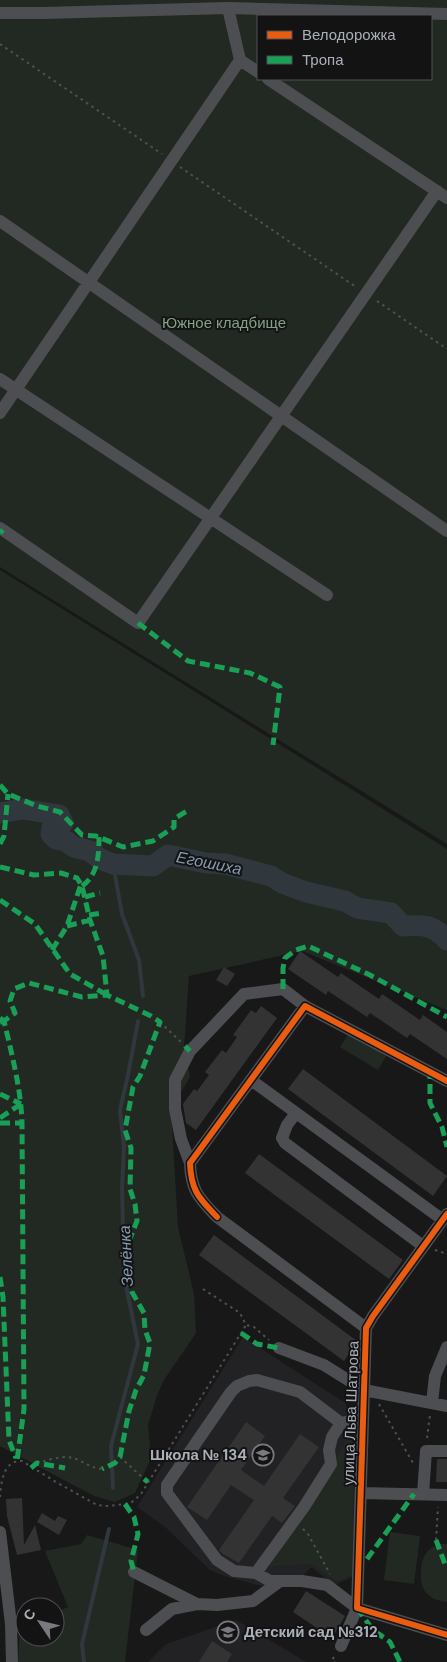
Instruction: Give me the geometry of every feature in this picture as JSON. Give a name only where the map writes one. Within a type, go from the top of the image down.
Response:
[{"type":"street","points":[[42,0],[43,13]]},
{"type":"street","points":[[228,8],[240,60],[257,71]]},
{"type":"street","points":[[0,13],[228,8],[447,14]]},
{"type":"street","points":[[0,413],[240,60]]},
{"type":"street","points":[[0,528],[138,622],[366,294],[442,194],[270,80]]},
{"type":"street","points":[[0,221],[447,531]]},
{"type":"street","points":[[0,379],[327,595]]},
{"type":"street","points":[[366,1328],[217,1217],[198,1196],[190,1178],[190,1162],[181,1139],[175,1109],[175,1080],[190,1051],[244,994],[283,989],[305,1006],[447,1081]]},
{"type":"street","points":[[190,1162],[305,1006]]},
{"type":"street","points":[[251,1080],[445,1217]]},
{"type":"street","points":[[296,1112],[285,1129],[282,1138],[285,1142],[423,1246]]},
{"type":"street","name":"улица Льва Шатрова","points":[[357,1608],[363,1418],[368,1391],[366,1328],[445,1217]]},
{"type":"street","points":[[432,1403],[435,1376],[447,1346]]},
{"type":"street","points":[[279,1348],[324,1365],[368,1391],[447,1406]]},
{"type":"street","points":[[341,1423],[300,1392],[257,1380],[237,1386],[167,1485],[167,1493],[217,1560],[234,1571],[256,1573],[270,1581],[302,1581],[327,1585],[357,1608],[447,1635]]},
{"type":"street","points":[[256,1573],[331,1464],[329,1450],[332,1437],[341,1423],[363,1418]]},
{"type":"street","points":[[423,1489],[426,1451],[447,1452]]},
{"type":"street","points":[[361,1493],[423,1489],[443,1495]]},
{"type":"street","points":[[0,1532],[12,1624],[12,1662]]},
{"type":"street","points":[[134,1572],[197,1604]]},
{"type":"street","points":[[146,1630],[172,1609],[197,1604],[217,1605],[253,1601],[279,1582]]},
{"type":"street","points":[[341,1646],[357,1608]]},
{"type":"path","points":[[0,44],[447,349]]},
{"type":"path","points":[[160,1022],[185,1046]]},
{"type":"path","points":[[204,1289],[240,1313],[246,1325],[254,1327],[279,1348]]},
{"type":"path","points":[[0,1496],[1,1478],[13,1462],[22,1461],[97,1504],[117,1506],[132,1502],[141,1494],[246,1325]]},
{"type":"path","points":[[368,1391],[423,1489]]},
{"type":"path","points":[[426,1451],[432,1403]]},
{"type":"path","points":[[120,1457],[144,1479]]},
{"type":"path","points":[[37,1463],[54,1458],[74,1458],[92,1468],[102,1469]]},
{"type":"path","points":[[436,1540],[443,1495]]},
{"type":"path","points":[[294,1520],[308,1534],[331,1576]]},
{"type":"shaded area","name":"Школа № 134","points":[[243,1337],[345,1403],[357,1433],[354,1576],[334,1585],[311,1567],[301,1578],[279,1576],[262,1586],[224,1576],[210,1570],[164,1526],[137,1507]]},
{"type":"shaded area","name":"Детский сад №312","points":[[236,1620],[306,1662],[148,1662],[166,1644]]},
{"type":"green space","name":"Южное кладбище","points":[[0,0],[447,0],[447,844],[0,567]]},
{"type":"green space","points":[[0,570],[447,849],[447,1010],[302,951],[189,976],[184,1047],[190,1077],[171,1109],[178,1227],[194,1294],[196,1333],[164,1380],[157,1395],[148,1425],[151,1458],[135,1493],[115,1502],[94,1496],[0,1446]]},
{"type":"green space","points":[[349,1033],[388,1053],[378,1070],[340,1047]]},
{"type":"green space","points":[[354,1430],[352,1575],[337,1581],[311,1564],[269,1566]]},
{"type":"green space","points":[[390,1532],[420,1536],[414,1584],[384,1580]]},
{"type":"green space","points":[[87,1535],[138,1550],[125,1662],[18,1662],[19,1647],[65,1647],[65,1608],[68,1607],[45,1551],[81,1544]]},
{"type":"green space","points":[[440,1544],[447,1544],[447,1602],[429,1596],[423,1588],[421,1577],[424,1557],[429,1550]]},
{"type":"building","points":[[300,951],[338,977],[341,973],[379,999],[382,994],[420,1020],[423,1015],[447,1032],[447,1059],[410,1034],[407,1038],[370,1013],[367,1017],[328,991],[326,995],[288,969]]},
{"type":"building","points":[[224,967],[235,974],[227,986],[216,980]]},
{"type":"building","points":[[261,1006],[277,1018],[196,1130],[186,1123],[183,1104],[194,1089],[197,1091],[209,1075],[205,1072],[222,1050],[226,1053],[237,1037],[233,1035],[251,1010],[256,1013]]},
{"type":"building","points":[[303,1069],[447,1176],[433,1196],[288,1089]]},
{"type":"building","points":[[259,1154],[403,1260],[389,1279],[245,1173]]},
{"type":"building","points":[[214,1235],[357,1341],[344,1361],[199,1255]]},
{"type":"building","points":[[246,1422],[265,1436],[241,1470],[264,1486],[300,1434],[319,1447],[283,1498],[295,1506],[282,1523],[272,1516],[239,1563],[219,1550],[254,1500],[231,1485],[207,1520],[187,1507]]},
{"type":"building","points":[[437,1459],[447,1459],[447,1482],[436,1482]]},
{"type":"building","points":[[22,1498],[24,1545],[35,1525],[41,1550],[17,1555],[7,1516],[6,1499]]},
{"type":"building","points":[[42,1513],[55,1521],[58,1516],[67,1520],[59,1535],[37,1522]]},
{"type":"building","points":[[306,1591],[345,1616],[332,1638],[293,1612]]},
{"type":"building","points":[[212,1641],[232,1654],[227,1662],[199,1662]]},
{"type":"waterway","name":"Егошиха","points":[[0,813],[23,809],[59,815],[63,823],[52,828],[51,834],[56,839],[66,841],[74,847],[90,851],[100,859],[113,864],[153,866],[168,855],[206,863],[225,864],[271,876],[282,883],[306,892],[345,901],[357,908],[391,913],[403,926],[432,928],[447,940]]},
{"type":"waterway","name":"Зелёнка","points":[[113,864],[122,914],[139,960],[143,996]]},
{"type":"waterway","name":"Зелёнка","points":[[113,1488],[111,1446],[138,1344],[124,1276],[122,1187],[124,1147],[120,1110],[138,1021]]},
{"type":"waterway","name":"Зелёнка","points":[[84,1662],[82,1644],[109,1529]]},
{"type":"marked path","points":[[0,533],[3,530]]},
{"type":"marked path","points":[[138,623],[188,661],[250,673],[280,687],[273,745]]},
{"type":"marked path","points":[[0,785],[8,794],[37,806],[60,812],[82,835],[96,836],[123,847],[153,841],[174,827],[174,819],[187,811]]},
{"type":"marked path","points":[[0,844],[4,836],[8,794]]},
{"type":"marked path","points":[[82,886],[91,876],[97,864],[99,837]]},
{"type":"marked path","points":[[0,867],[34,875],[61,873],[77,878],[82,886],[90,920],[103,956],[107,995],[160,1022],[140,1076],[133,1087],[125,1130],[131,1148],[130,1189],[135,1204],[137,1221],[127,1246],[128,1277],[132,1292],[144,1313],[145,1330],[150,1343],[144,1375],[136,1390],[129,1411],[120,1457],[115,1463],[102,1469]]},
{"type":"marked path","points":[[52,950],[67,926],[81,884]]},
{"type":"marked path","points":[[85,897],[100,893]]},
{"type":"marked path","points":[[0,900],[35,924],[70,974],[107,995]]},
{"type":"marked path","points":[[89,915],[102,913]]},
{"type":"marked path","points":[[67,926],[90,920]]},
{"type":"marked path","points":[[283,989],[285,958],[296,950],[308,946],[370,975],[447,1017]]},
{"type":"marked path","points":[[0,1022],[15,1013],[10,1001],[14,989],[29,983],[82,997],[107,995]]},
{"type":"marked path","points":[[0,1018],[4,1021],[16,1072],[22,1123],[24,1409],[17,1461]]},
{"type":"marked path","points":[[185,1046],[190,1051]]},
{"type":"marked path","points":[[430,1069],[430,1103],[442,1127],[447,1147]]},
{"type":"marked path","points":[[0,1094],[21,1104]]},
{"type":"marked path","points":[[0,1118],[21,1104]]},
{"type":"marked path","points":[[0,1123],[22,1123]]},
{"type":"marked path","points":[[0,1277],[3,1297],[9,1440],[16,1458]]},
{"type":"marked path","points":[[241,1333],[257,1344],[279,1348]]},
{"type":"marked path","points":[[31,1468],[37,1463],[65,1468]]},
{"type":"marked path","points":[[144,1479],[148,1482]]},
{"type":"marked path","points":[[367,1559],[414,1494]]},
{"type":"marked path","points":[[125,1504],[134,1517],[138,1534],[131,1561],[134,1572]]},
{"type":"marked path","points":[[436,1540],[447,1567]]},
{"type":"marked path","points":[[357,1608],[373,1630],[390,1642],[400,1662]]},
{"type":"cycle path","points":[[217,1217],[197,1193],[192,1181],[190,1163],[305,1006],[447,1081]]},
{"type":"cycle path","points":[[447,1214],[366,1328],[357,1608],[447,1635]]},
{"type":"place","name":"Школа № 134","points":[[263,1455]]},
{"type":"place","name":"Детский сад №312","points":[[228,1632]]}]
